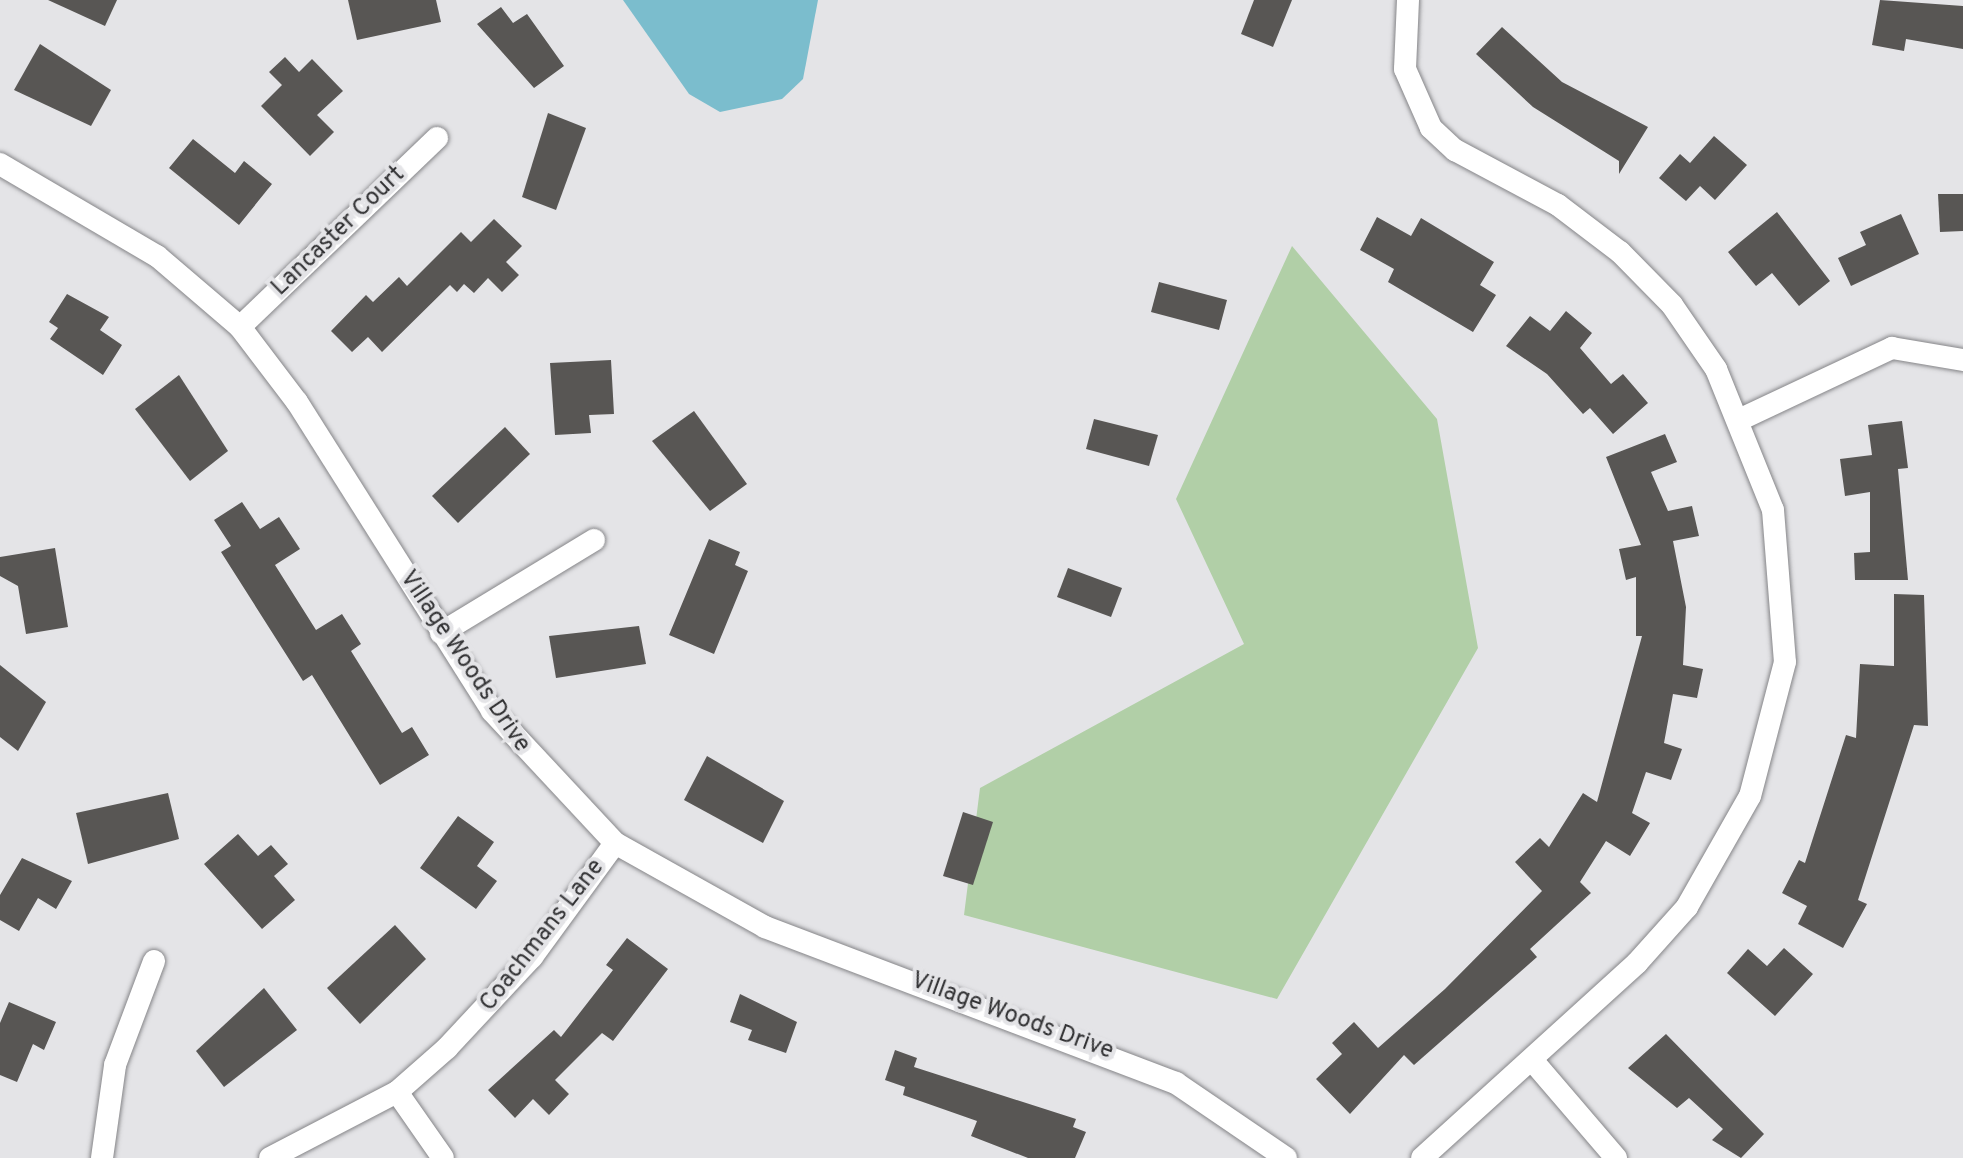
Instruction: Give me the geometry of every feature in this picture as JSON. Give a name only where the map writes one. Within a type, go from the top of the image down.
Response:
[{"type":"street","points":[[1408,0],[1405,69],[1431,128],[1455,150],[1558,205],[1620,252],[1672,305],[1741,419],[1773,510],[1784,585],[1785,662],[1771,736],[1722,854],[1687,907],[1532,1060],[1422,1158]]},
{"type":"street","name":"Lancaster Court","points":[[240,327],[437,138]]},
{"type":"street","name":"Village Woods Drive","points":[[0,164],[157,256],[240,327],[297,402],[441,633],[533,762],[615,843],[765,927],[1101,1048],[1176,1083],[1286,1158]]},
{"type":"street","points":[[1741,419],[1892,348],[1963,360]]},
{"type":"street","points":[[441,633],[594,540]]},
{"type":"street","name":"Coachmans Lane","points":[[270,1158],[397,1092],[494,1002],[615,843]]},
{"type":"street","points":[[102,1158],[115,1065],[154,961]]},
{"type":"street","points":[[1532,1060],[1616,1158]]},
{"type":"street","points":[[397,1092],[443,1158]]},
{"type":"green space","points":[[1292,246],[1437,419],[1478,648],[1277,999],[964,915],[980,788],[1244,644],[1176,499]]},
{"type":"water","points":[[623,0],[818,0],[803,79],[782,99],[720,112],[689,94]]},
{"type":"building","points":[[48,0],[117,0],[105,26]]},
{"type":"building","points":[[348,0],[436,0],[441,22],[357,40]]},
{"type":"building","points":[[1254,0],[1292,0],[1273,47],[1241,34]]},
{"type":"building","points":[[1880,0],[1963,6],[1963,49],[1906,39],[1904,51],[1872,45]]},
{"type":"building","points":[[501,7],[513,23],[527,14],[564,66],[534,88],[477,24]]},
{"type":"building","points":[[1502,27],[1562,82],[1648,127],[1619,174],[1619,161],[1533,107],[1476,54]]},
{"type":"building","points":[[40,44],[111,90],[91,126],[14,90]]},
{"type":"building","points":[[285,57],[299,72],[312,59],[343,91],[317,115],[334,132],[310,156],[261,106],[282,85],[269,72]]},
{"type":"building","points":[[548,113],[586,128],[556,210],[522,197]]},
{"type":"building","points":[[1714,136],[1747,165],[1715,200],[1700,186],[1686,201],[1659,178],[1680,154],[1690,163]]},
{"type":"building","points":[[193,139],[235,173],[244,161],[272,184],[239,225],[169,168]]},
{"type":"building","points":[[1938,194],[1963,194],[1963,231],[1940,232]]},
{"type":"building","points":[[1777,212],[1830,281],[1799,306],[1772,273],[1756,286],[1728,252]]},
{"type":"building","points":[[1901,214],[1919,254],[1851,286],[1838,258],[1866,245],[1860,232]]},
{"type":"building","points":[[1377,217],[1411,236],[1421,218],[1494,262],[1480,285],[1496,295],[1473,332],[1388,282],[1394,269],[1360,250]]},
{"type":"building","points":[[494,219],[522,246],[506,262],[519,275],[502,292],[488,278],[474,293],[464,284],[457,292],[450,285],[382,352],[368,337],[352,352],[331,331],[366,295],[373,302],[399,277],[407,286],[461,232],[471,242]]},
{"type":"building","points":[[1159,282],[1227,300],[1219,330],[1151,312]]},
{"type":"building","points":[[67,294],[109,317],[100,330],[122,345],[103,375],[50,339],[58,328],[49,322]]},
{"type":"building","points":[[1566,311],[1592,333],[1580,348],[1611,384],[1623,374],[1648,403],[1613,434],[1590,408],[1583,414],[1547,374],[1506,346],[1530,316],[1550,331]]},
{"type":"building","points":[[611,360],[614,414],[589,415],[591,433],[555,435],[550,363]]},
{"type":"building","points":[[179,375],[228,451],[190,481],[135,409]]},
{"type":"building","points":[[694,411],[747,484],[710,511],[652,441]]},
{"type":"building","points":[[1094,419],[1158,435],[1149,466],[1086,449]]},
{"type":"building","points":[[1902,421],[1908,468],[1898,469],[1908,580],[1855,580],[1854,553],[1870,552],[1870,492],[1845,496],[1840,459],[1872,455],[1868,425]]},
{"type":"building","points":[[505,427],[530,454],[458,523],[432,496]]},
{"type":"building","points":[[1665,434],[1677,462],[1651,472],[1668,511],[1692,506],[1699,536],[1673,541],[1686,607],[1683,665],[1703,669],[1697,698],[1673,694],[1664,743],[1682,749],[1671,780],[1646,772],[1632,813],[1650,823],[1630,856],[1606,841],[1580,882],[1591,893],[1530,949],[1537,957],[1414,1065],[1404,1055],[1350,1114],[1316,1079],[1342,1054],[1332,1043],[1354,1022],[1378,1048],[1445,989],[1542,891],[1515,862],[1540,838],[1549,847],[1583,793],[1597,802],[1642,636],[1636,636],[1636,577],[1626,580],[1619,549],[1641,545],[1606,457]]},
{"type":"building","points":[[242,502],[260,529],[279,517],[300,549],[275,565],[316,630],[342,614],[361,644],[351,651],[402,733],[412,727],[429,755],[380,785],[312,675],[303,681],[221,552],[231,546],[214,520]]},
{"type":"building","points":[[709,539],[740,552],[735,565],[748,571],[714,654],[669,635]]},
{"type":"building","points":[[55,548],[68,627],[26,634],[18,586],[0,576],[0,557]]},
{"type":"building","points":[[1068,568],[1122,588],[1111,617],[1057,597]]},
{"type":"building","points":[[1894,594],[1924,595],[1928,726],[1914,725],[1858,900],[1867,904],[1843,948],[1798,924],[1807,906],[1782,893],[1799,860],[1805,863],[1846,735],[1856,738],[1860,664],[1894,666]]},
{"type":"building","points":[[639,626],[646,664],[556,678],[549,636]]},
{"type":"building","points":[[0,665],[46,702],[18,751],[0,737]]},
{"type":"building","points":[[707,756],[784,801],[763,843],[684,800]]},
{"type":"building","points":[[168,793],[179,839],[88,864],[76,813]]},
{"type":"building","points":[[963,812],[993,822],[973,885],[943,876]]},
{"type":"building","points":[[458,816],[494,842],[477,866],[497,881],[476,909],[420,868]]},
{"type":"building","points":[[238,834],[258,856],[271,845],[288,864],[274,876],[295,900],[262,929],[204,864]]},
{"type":"building","points":[[22,858],[72,881],[56,909],[38,898],[19,931],[0,920],[0,895]]},
{"type":"building","points":[[395,925],[426,959],[360,1024],[327,988]]},
{"type":"building","points":[[627,938],[668,969],[613,1041],[602,1033],[555,1080],[569,1094],[549,1115],[533,1099],[515,1118],[488,1090],[554,1030],[561,1037],[613,970],[606,965]]},
{"type":"building","points":[[1784,948],[1813,974],[1775,1016],[1727,973],[1748,949],[1767,966]]},
{"type":"building","points":[[264,988],[297,1030],[224,1087],[196,1051]]},
{"type":"building","points":[[740,994],[797,1022],[786,1053],[748,1040],[752,1030],[730,1022]]},
{"type":"building","points":[[9,1002],[56,1022],[44,1050],[33,1044],[17,1082],[0,1075],[0,1023]]},
{"type":"building","points":[[1666,1034],[1764,1134],[1741,1158],[1712,1140],[1723,1129],[1689,1098],[1677,1108],[1628,1068]]},
{"type":"building","points":[[895,1050],[917,1058],[914,1067],[1076,1119],[1073,1127],[1086,1132],[1075,1158],[1028,1158],[971,1136],[977,1121],[903,1095],[905,1087],[885,1080]]}]
